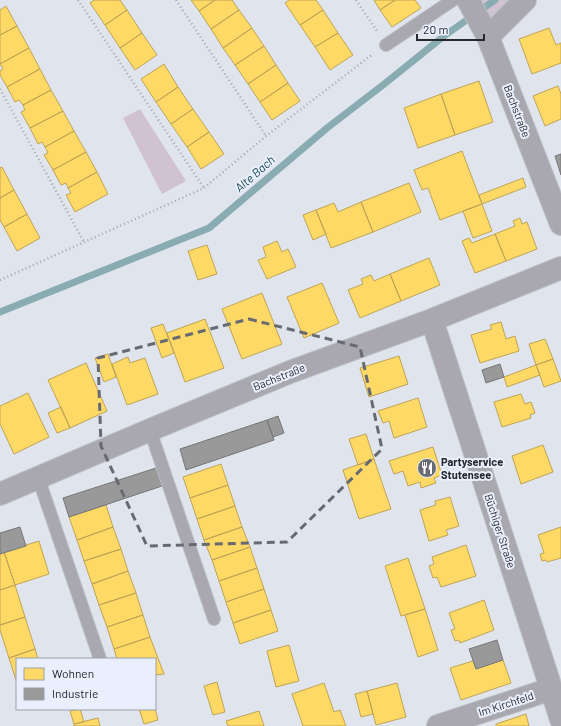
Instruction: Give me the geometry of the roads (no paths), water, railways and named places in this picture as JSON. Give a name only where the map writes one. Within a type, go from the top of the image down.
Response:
[{"type":"street","points":[[485,32],[525,0]]},
{"type":"street","name":"Bachstraße","points":[[464,1],[485,32],[561,224]]},
{"type":"street","name":"Bachstraße","points":[[0,494],[290,372],[432,320],[561,268]]},
{"type":"street","name":"Büchiger Straße","points":[[432,320],[552,674],[561,719]]},
{"type":"street","name":"Im Kirchfeld","points":[[438,726],[552,674]]},
{"type":"lane","points":[[386,44],[464,1]]},
{"type":"lane","points":[[150,430],[214,619]]},
{"type":"lane","points":[[38,477],[100,658]]},
{"type":"waterway","name":"Alte Bach","points":[[0,312],[209,228],[327,128],[444,36],[495,0]]},
{"type":"place","name":"Partyservice Stutensee","points":[[427,468]]}]
